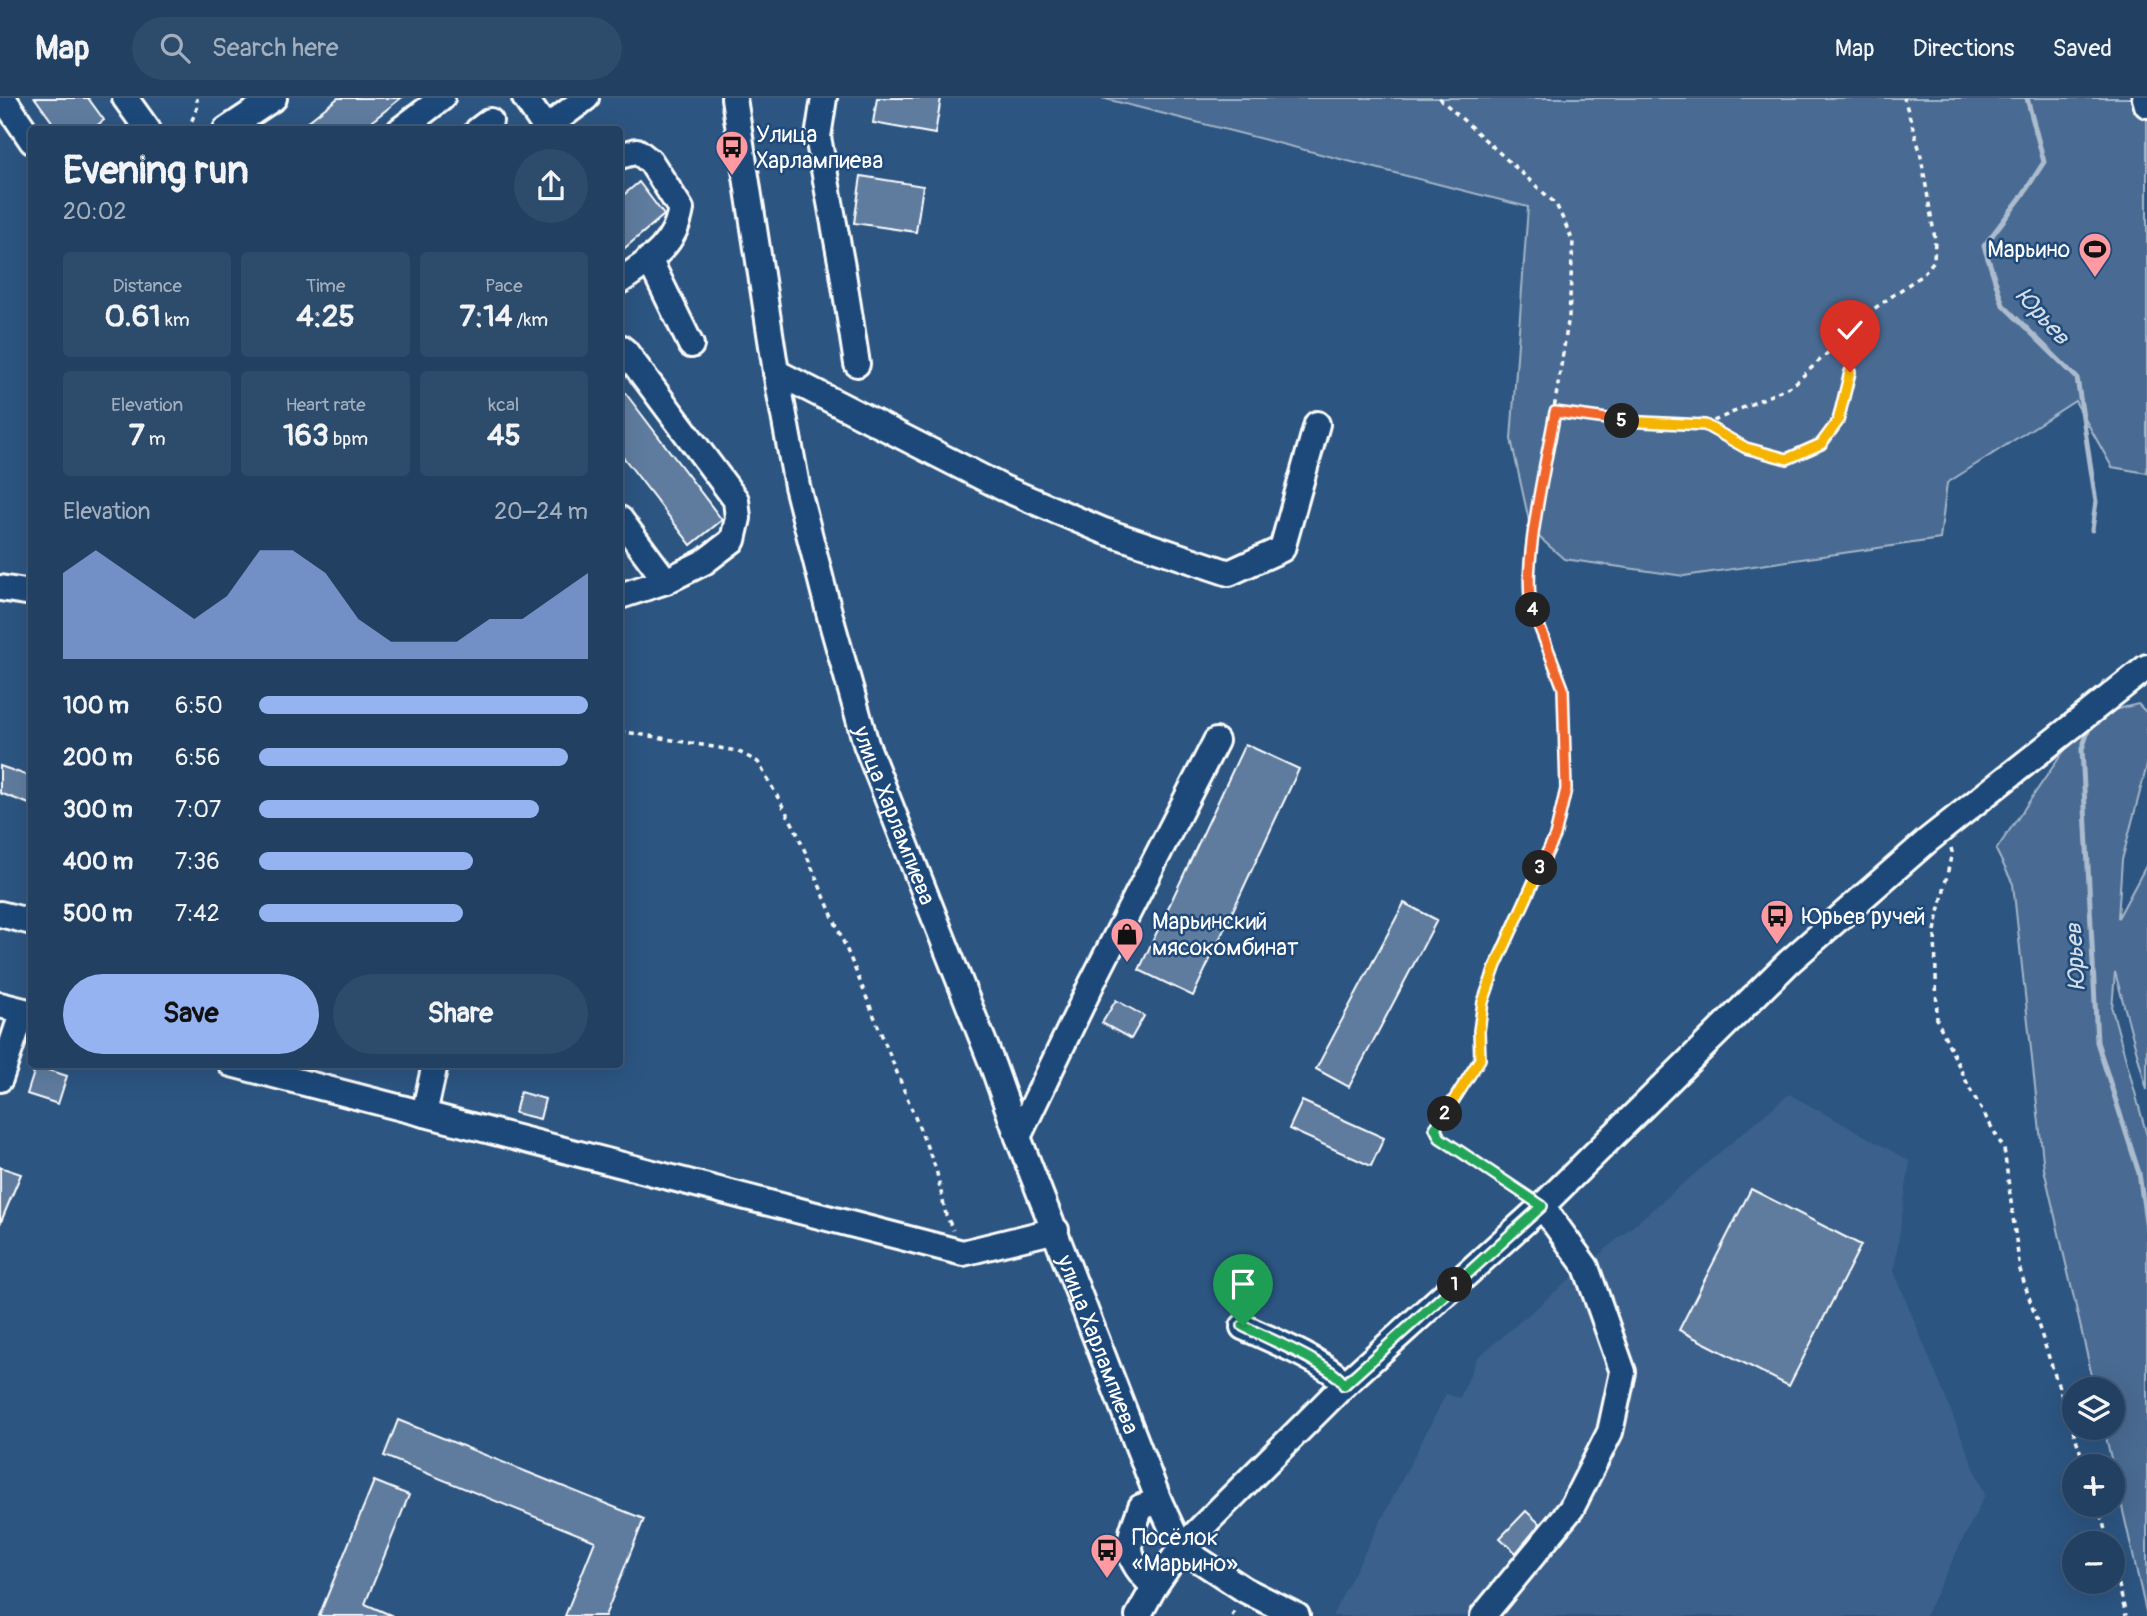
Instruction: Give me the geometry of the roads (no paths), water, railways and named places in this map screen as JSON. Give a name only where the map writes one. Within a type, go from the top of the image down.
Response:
[{"type":"street","points":[[3,98],[28,135]]},
{"type":"street","points":[[125,98],[145,126]]},
{"type":"street","points":[[232,126],[274,98]]},
{"type":"street","points":[[405,126],[442,98]]},
{"type":"street","points":[[525,98],[544,126]]},
{"type":"street","points":[[550,126],[586,98]]},
{"type":"street","name":"улица Харлампиева","points":[[734,98],[776,372],[800,499],[866,744],[993,1066],[1159,1502],[1181,1548]]},
{"type":"street","points":[[824,98],[818,137],[857,364]]},
{"type":"street","points":[[2145,98],[2147,105]]},
{"type":"street","points":[[623,155],[637,151],[651,162],[681,209],[678,226],[665,247],[623,279]]},
{"type":"street","points":[[649,259],[691,345]]},
{"type":"street","points":[[623,349],[736,500],[737,518],[733,540],[704,562],[666,580],[623,595]]},
{"type":"street","points":[[776,372],[1003,488],[1104,531],[1229,573],[1282,549],[1317,424]]},
{"type":"street","points":[[623,523],[666,580]]},
{"type":"street","points":[[0,588],[28,592]]},
{"type":"street","points":[[1138,1616],[1181,1548],[1344,1385],[1542,1206],[1789,962],[1942,828],[2147,667]]},
{"type":"street","points":[[1018,1137],[1092,983],[1216,741]]},
{"type":"street","points":[[0,914],[28,921]]},
{"type":"street","points":[[0,1079],[18,1010]]},
{"type":"street","points":[[246,1068],[963,1253],[1056,1230]]},
{"type":"street","points":[[424,1114],[434,1068]]},
{"type":"street","points":[[1483,1616],[1571,1509],[1611,1432],[1623,1372],[1586,1267],[1542,1206]]},
{"type":"street","points":[[1243,1326],[1326,1367],[1342,1379],[1344,1385]]},
{"type":"street","points":[[1154,1587],[1138,1571],[1129,1551],[1132,1532],[1141,1507],[1159,1502]]},
{"type":"street","points":[[1181,1548],[1245,1590],[1297,1616]]},
{"type":"waterway","name":"Юрьев","points":[[2027,98],[2044,162],[1984,246],[2003,305],[2077,378],[2096,502],[2092,530]]},
{"type":"waterway","name":"Юрьев","points":[[2101,693],[2104,682]]},
{"type":"waterway","name":"Юрьев","points":[[2090,725],[2082,749],[2097,1042],[2139,1173],[2147,1228]]},
{"type":"place","name":"Улица Харлампиева","points":[[732,177]]},
{"type":"place","name":"Марьино","points":[[2095,279]]},
{"type":"place","name":"Юрьев ручей","points":[[1777,946]]},
{"type":"place","name":"Марьинский мясокомбинат","points":[[1127,964]]},
{"type":"place","name":"Посёлок «Марьино»","points":[[1107,1580]]}]
